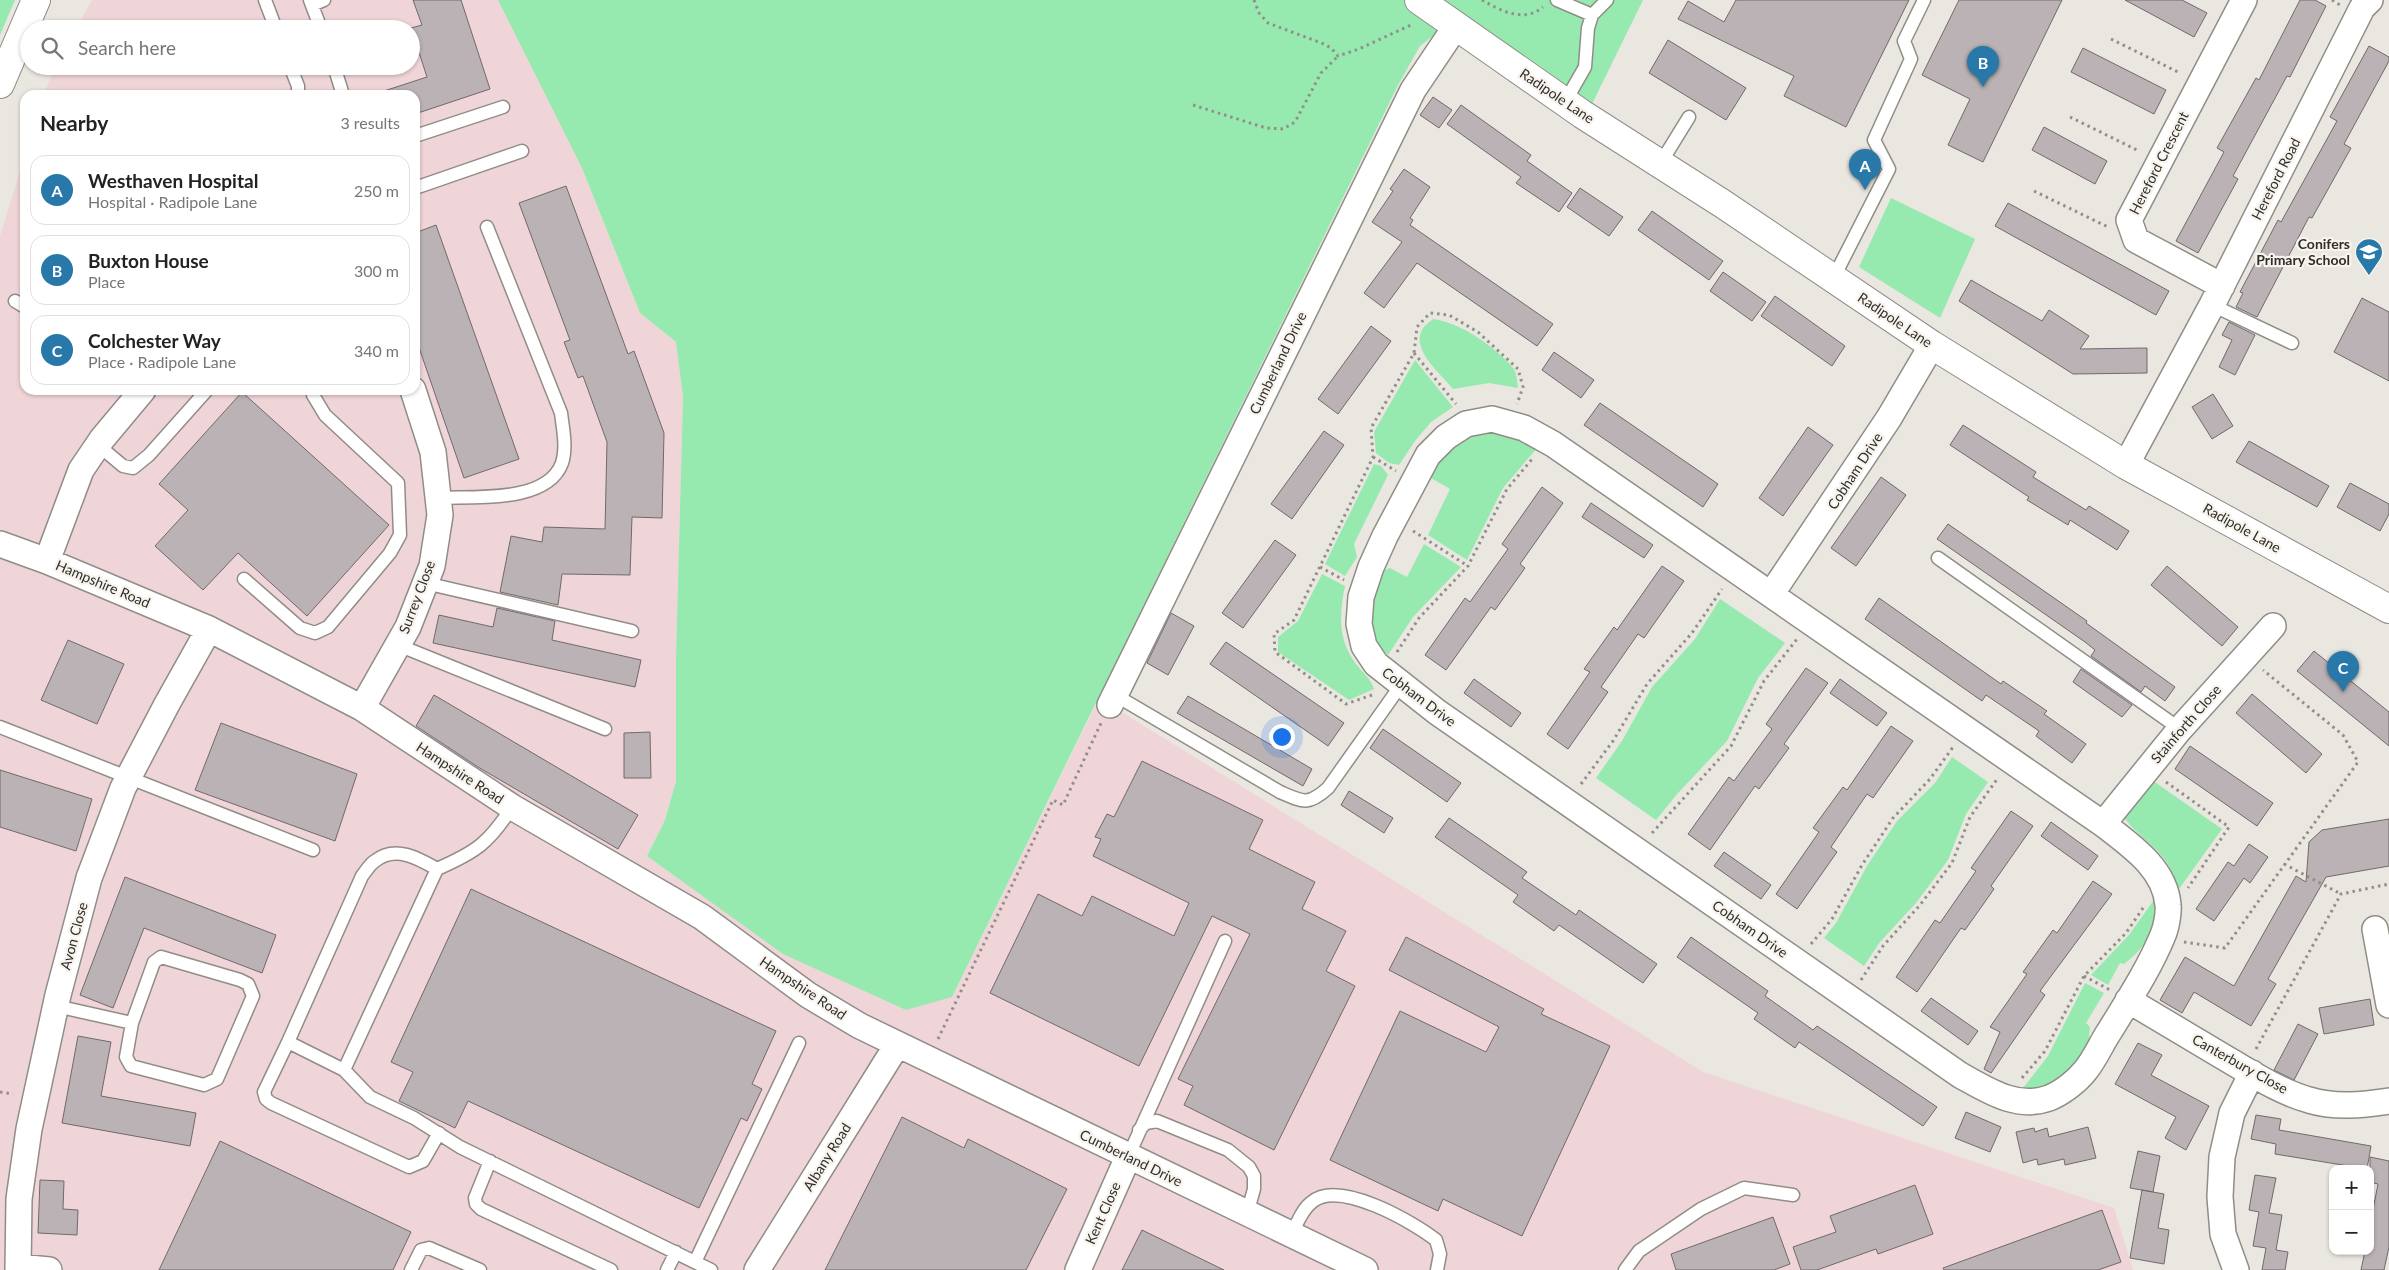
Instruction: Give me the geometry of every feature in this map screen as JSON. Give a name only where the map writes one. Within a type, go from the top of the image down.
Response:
[{"type":"main road","points":[[27,20],[36,0]]},
{"type":"main road","name":"Radipole Lane","points":[[1426,5],[1565,102],[1932,345],[2126,465],[2389,609]]},
{"type":"main road","points":[[0,84],[20,37]]},
{"type":"street","name":"Hereford Crescent","points":[[2136,240],[2129,220],[2244,0]]},
{"type":"street","name":"Hereford Road","points":[[2126,465],[2217,295],[2362,8],[2370,0]]},
{"type":"street","name":"Cumberland Drive","points":[[1112,700],[1413,90],[1456,26]]},
{"type":"street","points":[[2136,240],[2217,295]]},
{"type":"street","name":"Cobham Drive","points":[[1772,594],[1889,418],[1932,345]]},
{"type":"street","points":[[47,561],[81,470],[98,445],[139,395]]},
{"type":"street","name":"Surrey Close","points":[[362,708],[408,627],[432,566],[440,515],[433,452],[415,395]]},
{"type":"street","name":"Cobham Drive","points":[[1492,419],[1524,428],[1547,441],[1772,594],[2104,824],[2138,852],[2159,876],[2168,905],[2161,939],[2128,1000],[2086,1070],[2068,1087],[2050,1098],[2030,1103],[2006,1098],[1960,1075],[1567,802],[1393,678],[1376,664],[1364,646],[1359,624],[1361,597],[1371,567],[1428,455],[1446,436],[1466,424],[1492,419]]},
{"type":"street","name":"Hampshire Road","points":[[0,544],[47,561],[209,629],[362,708],[512,807],[702,917],[808,995],[897,1045]]},
{"type":"street","name":"Stainforth Close","points":[[2104,824],[2180,729],[2273,626]]},
{"type":"street","name":"Avon Close","points":[[49,1270],[18,1268],[19,1199],[29,1129],[56,1006],[89,878],[128,779],[209,629]]},
{"type":"street","points":[[2375,929],[2389,1005]]},
{"type":"street","name":"Canterbury Close","points":[[2128,1000],[2281,1090],[2309,1100],[2337,1105],[2365,1105],[2389,1101]]},
{"type":"street","name":"Cumberland Drive","points":[[897,1045],[1365,1270]]},
{"type":"street","name":"Albany Road","points":[[757,1270],[897,1045]]},
{"type":"street","points":[[2236,1270],[2223,1234],[2220,1197],[2222,1157],[2232,1113],[2248,1071]]},
{"type":"street","name":"Kent Close","points":[[1078,1270],[1128,1157]]},
{"type":"lane","points":[[265,0],[273,20]]},
{"type":"lane","points":[[317,20],[311,2],[324,0]]},
{"type":"lane","points":[[1565,102],[1585,67],[1588,28],[1592,15],[1606,0]]},
{"type":"lane","points":[[1833,278],[1889,169],[1874,140],[1911,59],[1904,40],[1924,0]]},
{"type":"lane","points":[[1551,2],[1592,15]]},
{"type":"lane","points":[[294,75],[298,90]]},
{"type":"lane","points":[[337,75],[341,90]]},
{"type":"lane","points":[[420,134],[503,107]]},
{"type":"lane","points":[[1660,164],[1689,117]]},
{"type":"lane","points":[[420,186],[522,151]]},
{"type":"lane","points":[[438,498],[527,492],[546,484],[562,464],[564,439],[561,413],[487,227]]},
{"type":"lane","points":[[2217,295],[2292,343]]},
{"type":"lane","points":[[98,445],[122,466],[132,468],[149,455],[203,395]]},
{"type":"lane","points":[[244,579],[300,628],[315,633],[328,627],[390,553],[400,535],[398,483],[325,414],[313,395]]},
{"type":"lane","points":[[1938,558],[2180,729]]},
{"type":"lane","points":[[425,584],[632,632]]},
{"type":"lane","points":[[398,645],[605,729]]},
{"type":"lane","points":[[1112,700],[1280,792],[1302,802],[1315,799],[1328,788],[1393,678]]},
{"type":"lane","points":[[0,727],[128,779],[313,850]]},
{"type":"lane","points":[[344,1070],[437,869],[460,859],[484,844],[495,833],[512,807]]},
{"type":"lane","points":[[437,869],[406,854],[389,854],[374,861],[362,876],[264,1092],[266,1098],[271,1103],[409,1167],[423,1161],[439,1134]]},
{"type":"lane","points":[[1128,1157],[1138,1130],[1224,941]]},
{"type":"lane","points":[[161,957],[240,980],[248,984],[253,996],[217,1079],[204,1085],[131,1066],[126,1057],[132,1023],[150,971],[154,962],[161,957]]},
{"type":"lane","points":[[56,1006],[132,1023]]},
{"type":"lane","points":[[288,1042],[344,1070],[370,1097],[414,1118],[439,1134],[490,1161],[711,1270]]},
{"type":"lane","points":[[695,1262],[799,1044]]},
{"type":"lane","points":[[1138,1130],[1146,1123],[1157,1121],[1228,1150],[1237,1156],[1254,1176],[1254,1189],[1247,1214]]},
{"type":"lane","points":[[490,1161],[475,1198],[476,1204],[481,1209],[611,1270]]},
{"type":"lane","points":[[1625,1270],[1639,1251],[1701,1209],[1744,1188],[1794,1195]]},
{"type":"lane","points":[[1291,1235],[1312,1201],[1328,1195],[1356,1198],[1410,1222],[1436,1240],[1440,1254],[1438,1270]]},
{"type":"lane","points":[[411,1270],[422,1250],[428,1248],[480,1270]]},
{"type":"lane","points":[[667,1270],[676,1252]]},
{"type":"path","points":[[1254,0],[1259,14],[1268,23],[1324,44],[1331,48],[1338,56]]},
{"type":"path","points":[[1482,0],[1520,15],[1530,15],[1551,2]]},
{"type":"path","points":[[1193,105],[1266,128],[1284,129],[1295,122],[1321,73],[1338,56],[1360,50],[1402,31],[1426,5]]},
{"type":"path","points":[[2112,39],[2200,83]]},
{"type":"path","points":[[2070,117],[2159,161]]},
{"type":"path","points":[[2034,191],[2136,240]]},
{"type":"path","points":[[1414,353],[1471,423]]},
{"type":"path","points":[[1393,678],[1419,618],[1468,566],[1507,489],[1547,441]]},
{"type":"path","points":[[1394,519],[1468,566]]},
{"type":"path","points":[[1567,802],[1613,741],[1647,684],[1692,633],[1735,569]]},
{"type":"path","points":[[1637,851],[1731,746],[1764,680],[1811,620]]},
{"type":"path","points":[[2161,939],[2225,948],[2358,762],[2343,735],[2246,656]]},
{"type":"path","points":[[928,1059],[1053,800],[1063,805],[1112,700]]},
{"type":"path","points":[[1796,961],[1832,919],[1862,865],[1893,818],[1930,779],[1966,728]]},
{"type":"path","points":[[1849,998],[1883,946],[1920,905],[1952,864],[1970,817],[2011,760]]},
{"type":"path","points":[[2006,1098],[2045,1051],[2084,976],[2126,933],[2163,889],[2185,892],[2229,827],[2147,768]]},
{"type":"path","points":[[2284,864],[2341,894],[2389,884]]},
{"type":"path","points":[[2248,1071],[2341,894]]},
{"type":"path","points":[[2084,976],[2128,1000]]},
{"type":"shaded area","points":[[92,0],[498,0],[582,168],[640,313],[676,342],[683,397],[676,658],[676,781],[665,820],[647,856],[952,997],[1099,698],[1703,1072],[2114,1208],[2133,1270],[0,1270],[0,236],[20,171],[20,395],[420,395],[420,90],[45,90],[52,75],[420,75],[420,20],[81,20]]},
{"type":"green space","points":[[0,0],[15,0],[0,35]]},
{"type":"green space","points":[[498,0],[1643,0],[1591,106],[1461,14],[1420,46],[1397,87],[952,997],[906,1010],[783,954],[647,856],[665,820],[676,781],[676,658],[683,397],[676,342],[640,313],[582,168]]},
{"type":"green space","points":[[1891,198],[1975,239],[1940,318],[1859,267]]},
{"type":"green space","points":[[1433,319],[1455,325],[1477,337],[1498,353],[1514,369],[1518,388],[1489,383],[1453,389],[1429,361],[1421,346],[1422,330]]},
{"type":"green space","points":[[1415,360],[1453,407],[1431,422],[1399,465],[1389,463],[1376,453],[1374,432]]},
{"type":"green space","points":[[1503,431],[1537,448],[1503,488],[1467,560],[1428,535],[1450,489],[1426,475],[1434,461],[1473,432]]},
{"type":"green space","points":[[1374,464],[1381,466],[1388,475],[1354,544],[1357,557],[1345,576],[1325,564]]},
{"type":"green space","points":[[1424,544],[1461,567],[1413,617],[1388,655],[1373,635],[1370,625],[1371,604],[1374,594],[1382,571],[1390,568],[1407,577]]},
{"type":"green space","points":[[1322,574],[1345,586],[1341,617],[1343,636],[1350,655],[1369,679],[1374,689],[1349,700],[1278,652],[1278,637],[1298,621]]},
{"type":"green space","points":[[1720,599],[1785,643],[1758,678],[1727,741],[1678,793],[1656,820],[1596,778],[1622,741],[1652,687],[1695,639]]},
{"type":"green space","points":[[1952,757],[1988,782],[1966,814],[1948,860],[1916,903],[1880,942],[1864,966],[1824,938],[1836,923],[1867,866],[1897,821],[1935,783]]},
{"type":"green space","points":[[2149,778],[2222,829],[2179,889],[2175,887],[2173,875],[2162,856],[2123,816]]},
{"type":"green space","points":[[2156,897],[2152,927],[2140,950],[2124,964],[2120,963],[2108,985],[2091,975],[2129,935]]},
{"type":"green space","points":[[2085,983],[2104,993],[2086,1023],[2090,1027],[2086,1054],[2075,1070],[2067,1076],[2048,1085],[2020,1092],[2048,1056]]},
{"type":"building","points":[[413,0],[461,0],[490,89],[420,112],[420,90],[387,90],[427,77],[420,56],[420,26],[422,25]]},
{"type":"building","points":[[1736,0],[1909,0],[1846,127],[1784,96],[1794,76],[1678,19],[1688,1],[1724,22]]},
{"type":"building","points":[[1959,0],[2062,0],[1983,162],[1948,145],[1970,99],[1922,75]]},
{"type":"building","points":[[2125,0],[2182,0],[2207,13],[2194,37]]},
{"type":"building","points":[[2300,0],[2315,0],[2326,6],[2290,77],[2287,76],[2233,176],[2238,179],[2198,253],[2176,241],[2224,152],[2217,148],[2256,78],[2259,80]]},
{"type":"building","points":[[1668,40],[1746,88],[1726,120],[1649,73]]},
{"type":"building","points":[[2369,46],[2389,57],[2389,61],[2344,144],[2351,148],[2312,218],[2309,217],[2257,317],[2236,307],[2243,293],[2240,292],[2278,220],[2281,222],[2337,121],[2330,117]]},
{"type":"building","points":[[2083,48],[2166,90],[2154,114],[2071,72]]},
{"type":"building","points":[[1433,97],[1452,110],[1439,128],[1420,115]]},
{"type":"building","points":[[1461,105],[1531,155],[1527,161],[1572,193],[1559,212],[1516,183],[1521,177],[1447,124]]},
{"type":"building","points":[[2044,127],[2107,161],[2095,184],[2032,150]]},
{"type":"building","points":[[1404,169],[1430,187],[1410,218],[1413,220],[1410,225],[1553,324],[1537,346],[1417,263],[1384,308],[1364,293],[1402,242],[1372,222],[1393,191],[1390,189]]},
{"type":"building","points":[[566,186],[628,354],[634,351],[664,433],[662,518],[632,517],[630,575],[562,574],[558,605],[500,592],[511,536],[542,542],[544,527],[605,529],[607,442],[583,376],[578,378],[564,342],[570,340],[519,203]]},
{"type":"building","points":[[1580,188],[1623,217],[1609,236],[1567,207]]},
{"type":"building","points":[[2008,203],[2169,291],[2156,315],[1995,226]]},
{"type":"building","points":[[1652,211],[1723,261],[1709,280],[1638,230]]},
{"type":"building","points":[[436,225],[519,459],[464,478],[420,350],[420,231]]},
{"type":"building","points":[[1723,272],[1766,302],[1752,321],[1710,291]]},
{"type":"building","points":[[1971,280],[2042,321],[2049,310],[2089,336],[2080,349],[2147,348],[2147,373],[2073,374],[1959,301]]},
{"type":"building","points":[[1775,296],[1845,346],[1832,366],[1761,316]]},
{"type":"building","points":[[2362,298],[2389,312],[2389,381],[2334,352]]},
{"type":"building","points":[[2229,322],[2255,335],[2235,375],[2219,367],[2232,340],[2222,335]]},
{"type":"building","points":[[1371,326],[1391,341],[1338,414],[1318,399]]},
{"type":"building","points":[[1554,352],[1594,380],[1581,398],[1542,370]]},
{"type":"building","points":[[2213,394],[2233,426],[2212,439],[2192,407]]},
{"type":"building","points":[[239,395],[245,395],[389,525],[307,616],[238,553],[203,590],[155,546],[188,510],[159,484]]},
{"type":"building","points":[[1600,403],[1718,484],[1703,507],[1584,425]]},
{"type":"building","points":[[1963,425],[2036,472],[2033,477],[2086,510],[2089,506],[2129,531],[2117,550],[2070,520],[2068,525],[2027,500],[2029,497],[1950,445]]},
{"type":"building","points":[[1808,427],[1833,445],[1783,516],[1759,498]]},
{"type":"building","points":[[1324,431],[1344,445],[1292,519],[1271,504]]},
{"type":"building","points":[[2249,441],[2329,486],[2317,507],[2236,462]]},
{"type":"building","points":[[1881,477],[1906,495],[1856,566],[1831,548]]},
{"type":"building","points":[[2350,483],[2389,504],[2389,514],[2380,531],[2337,507]]},
{"type":"building","points":[[1542,487],[1563,503],[1520,564],[1525,568],[1495,610],[1491,607],[1446,670],[1425,655],[1465,598],[1470,602],[1508,549],[1502,544]]},
{"type":"building","points":[[1591,503],[1653,545],[1644,558],[1582,517]]},
{"type":"building","points":[[1948,524],[2087,621],[2086,623],[2175,687],[2165,701],[2145,686],[2141,692],[2091,656],[2095,650],[2085,642],[1937,539]]},
{"type":"building","points":[[1275,540],[1296,555],[1243,628],[1222,613]]},
{"type":"building","points":[[1662,566],[1684,581],[1644,638],[1638,634],[1601,687],[1608,692],[1568,749],[1547,734],[1590,672],[1584,669],[1614,627],[1617,630]]},
{"type":"building","points":[[2167,566],[2238,627],[2222,646],[2151,585]]},
{"type":"building","points":[[1879,598],[2001,684],[2003,681],[2047,711],[2044,714],[2086,744],[2072,763],[2036,736],[2039,731],[1986,695],[1982,701],[1865,619]]},
{"type":"building","points":[[497,608],[555,621],[552,640],[641,660],[635,687],[433,643],[439,615],[493,627]]},
{"type":"building","points":[[1171,613],[1194,626],[1168,675],[1147,663]]},
{"type":"building","points":[[68,640],[124,664],[97,724],[41,700]]},
{"type":"building","points":[[1226,642],[1344,723],[1328,746],[1210,664]]},
{"type":"building","points":[[2314,651],[2389,712],[2389,746],[2297,671]]},
{"type":"building","points":[[1806,668],[1828,683],[1784,744],[1789,748],[1759,789],[1755,786],[1710,850],[1688,834],[1729,777],[1734,781],[1772,729],[1766,724]]},
{"type":"building","points":[[2081,669],[2132,705],[2122,717],[2073,682]]},
{"type":"building","points":[[1474,679],[1521,713],[1511,727],[1464,693]]},
{"type":"building","points":[[1840,679],[1887,713],[1877,726],[1830,693]]},
{"type":"building","points":[[2252,694],[2322,754],[2306,773],[2236,713]]},
{"type":"building","points":[[434,695],[638,815],[618,849],[478,767],[416,726]]},
{"type":"building","points":[[1188,696],[1312,769],[1303,786],[1177,713]]},
{"type":"building","points":[[221,723],[357,774],[335,841],[195,790]]},
{"type":"building","points":[[1891,726],[1913,741],[1873,798],[1867,794],[1831,847],[1837,852],[1797,909],[1776,894],[1819,832],[1813,828],[1843,787],[1847,790]]},
{"type":"building","points":[[1383,729],[1461,783],[1447,802],[1370,748]]},
{"type":"building","points":[[650,732],[651,778],[624,778],[624,733]]},
{"type":"building","points":[[2190,746],[2273,803],[2257,826],[2175,769]]},
{"type":"building","points":[[1142,761],[1263,820],[1249,849],[1315,882],[1302,909],[1346,931],[1326,971],[1355,986],[1274,1150],[1184,1105],[1193,1086],[1178,1079],[1250,934],[1212,916],[1139,1066],[990,993],[1038,894],[1082,916],[1092,896],[1174,936],[1189,903],[1093,856],[1101,839],[1095,837],[1107,814],[1114,817]]},
{"type":"building","points":[[0,770],[92,799],[76,851],[0,827]]},
{"type":"building","points":[[1349,791],[1393,818],[1384,833],[1341,805]]},
{"type":"building","points":[[2011,811],[2033,826],[1991,886],[1994,889],[1965,930],[1961,928],[1917,992],[1896,977],[1935,920],[1940,923],[1976,871],[1971,868]]},
{"type":"building","points":[[1449,818],[1527,872],[1522,878],[1576,915],[1579,910],[1657,964],[1643,983],[1559,925],[1554,931],[1513,902],[1518,895],[1435,837]]},
{"type":"building","points":[[2389,819],[2389,866],[2326,877],[2268,979],[2276,984],[2251,1026],[2194,992],[2182,1013],[2160,1000],[2185,957],[2234,986],[2296,876],[2306,882],[2309,842],[2322,830]]},
{"type":"building","points":[[2051,822],[2098,856],[2088,870],[2041,836]]},
{"type":"building","points":[[2249,844],[2268,857],[2250,883],[2244,878],[2214,921],[2196,909],[2228,862],[2234,866]]},
{"type":"building","points":[[1724,852],[1771,885],[1761,899],[1714,866]]},
{"type":"building","points":[[125,877],[276,935],[262,973],[144,928],[113,1008],[80,995]]},
{"type":"building","points":[[2093,881],[2112,894],[2040,991],[2045,995],[1991,1073],[1984,1069],[2000,1032],[1990,1027],[2027,974],[2023,972],[2053,930],[2057,933]]},
{"type":"building","points":[[471,889],[776,1031],[752,1084],[762,1089],[747,1121],[741,1118],[699,1208],[468,1101],[455,1128],[399,1101],[413,1072],[391,1062]]},
{"type":"building","points":[[1406,937],[1544,1009],[1541,1014],[1610,1046],[1522,1236],[1443,1199],[1438,1211],[1330,1160],[1400,1011],[1486,1052],[1499,1027],[1389,970]]},
{"type":"building","points":[[1691,937],[1768,991],[1765,996],[1813,1030],[1817,1026],[1937,1107],[1923,1126],[1799,1042],[1795,1048],[1754,1019],[1758,1013],[1677,957]]},
{"type":"building","points":[[1931,998],[1978,1031],[1968,1045],[1921,1011]]},
{"type":"building","points":[[2370,999],[2374,1025],[2324,1034],[2319,1008]]},
{"type":"building","points":[[2298,1024],[2318,1034],[2294,1080],[2274,1070]]},
{"type":"building","points":[[78,1036],[111,1042],[101,1096],[196,1113],[190,1146],[62,1123]]},
{"type":"building","points":[[2138,1043],[2162,1055],[2151,1075],[2209,1106],[2186,1150],[2165,1138],[2176,1117],[2115,1084]]},
{"type":"building","points":[[1966,1112],[2001,1127],[1990,1152],[1955,1138]]},
{"type":"building","points":[[2256,1115],[2281,1119],[2279,1130],[2371,1146],[2368,1165],[2342,1165],[2275,1154],[2276,1144],[2251,1139]]},
{"type":"building","points":[[902,1117],[964,1148],[968,1139],[1067,1189],[1026,1270],[825,1270]]},
{"type":"building","points":[[2088,1127],[2096,1158],[2065,1165],[2064,1159],[2038,1165],[2037,1159],[2023,1163],[2016,1132],[2034,1128],[2035,1132],[2047,1128],[2049,1137]]},
{"type":"building","points":[[220,1141],[411,1232],[393,1270],[159,1270]]},
{"type":"building","points":[[2138,1151],[2160,1156],[2153,1192],[2130,1188]]},
{"type":"building","points":[[2370,1157],[2389,1161],[2389,1247],[2384,1270],[2361,1270],[2364,1255],[2374,1255],[2374,1204],[2378,1184],[2374,1183],[2374,1165],[2370,1165]]},
{"type":"building","points":[[2255,1175],[2276,1178],[2269,1213],[2282,1215],[2276,1250],[2288,1252],[2285,1270],[2262,1270],[2266,1248],[2253,1246],[2259,1212],[2249,1210]]},
{"type":"building","points":[[40,1180],[64,1181],[63,1209],[78,1210],[77,1235],[38,1233]]},
{"type":"building","points":[[1915,1185],[1933,1234],[1878,1254],[1876,1249],[1817,1270],[1801,1270],[1793,1247],[1836,1232],[1830,1216]]},
{"type":"building","points":[[2142,1190],[2164,1194],[2158,1228],[2169,1230],[2164,1264],[2130,1258]]},
{"type":"building","points":[[2102,1210],[2121,1262],[2098,1270],[1944,1270],[1943,1268]]},
{"type":"building","points":[[1773,1217],[1790,1264],[1774,1270],[1676,1270],[1671,1254]]},
{"type":"building","points":[[1142,1230],[1224,1270],[1122,1270]]},
{"type":"place","name":"Buxton House","points":[[1983,87]]},
{"type":"place","name":"Westhaven Hospital","points":[[1865,190]]},
{"type":"place","name":"Conifers Primary School","points":[[2369,276]]},
{"type":"place","name":"Colchester Way","points":[[2343,692]]}]
